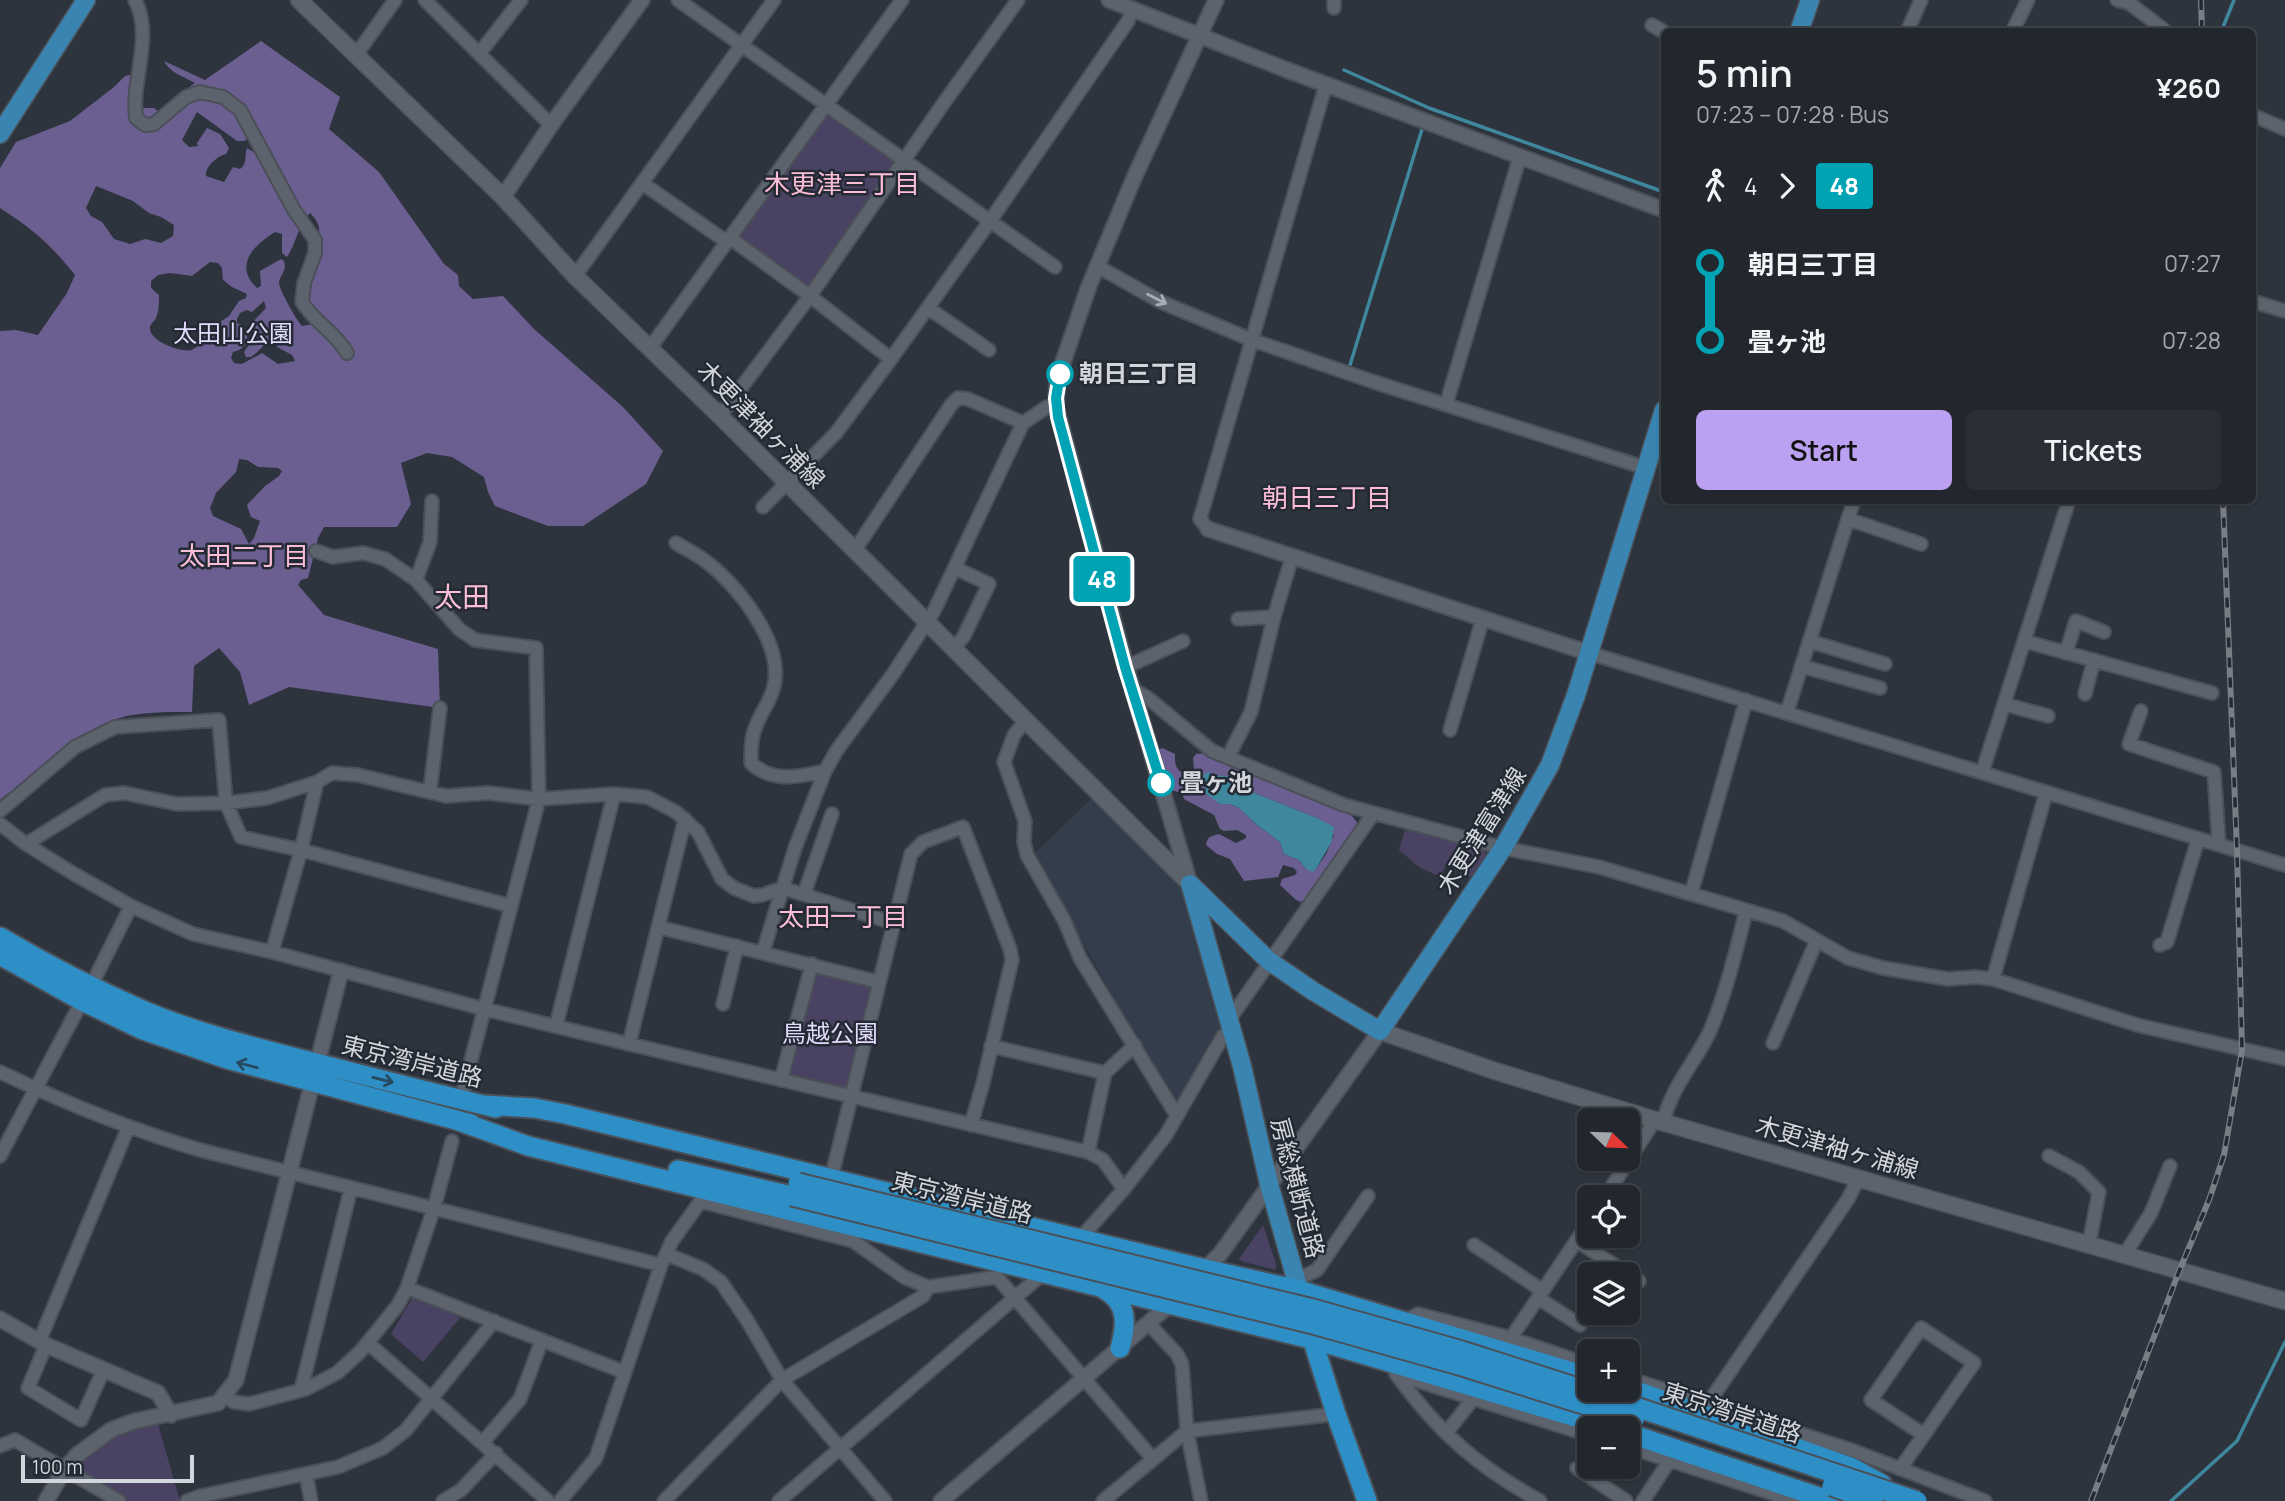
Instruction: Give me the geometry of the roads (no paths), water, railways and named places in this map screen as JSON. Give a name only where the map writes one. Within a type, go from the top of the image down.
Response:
[{"type":"highway","points":[[0,922],[113,987],[148,1012]]},
{"type":"highway","name":"東京湾岸道路","points":[[0,937],[82,1001],[143,1030],[203,1051],[458,1121],[795,1189],[1326,1312],[1462,1351],[1913,1499]]},
{"type":"highway","name":"東京湾岸道路","points":[[0,955],[232,1041],[1313,1324],[1446,1362],[1789,1470],[1873,1501]]},
{"type":"highway","points":[[0,969],[60,1001],[82,1001]]},
{"type":"highway","points":[[484,1105],[534,1108],[565,1114],[1205,1269],[1298,1285],[1577,1373]]},
{"type":"highway","points":[[458,1121],[527,1146],[704,1196],[1044,1273],[1311,1339],[1394,1368],[1577,1418]]},
{"type":"highway","name":"房総横断道路","points":[[1298,1285],[1311,1339],[1367,1501]]},
{"type":"highway","points":[[1101,1287],[1119,1300],[1124,1310],[1124,1333],[1120,1348]]},
{"type":"highway","points":[[1640,1392],[1853,1468],[1913,1499]]},
{"type":"highway","points":[[1640,1437],[1831,1501]]},
{"type":"main road","points":[[0,134],[86,0]]},
{"type":"main road","name":"木更津袖ヶ浦線","points":[[299,0],[503,197],[575,276],[787,482],[1190,884]]},
{"type":"main road","points":[[1800,28],[1810,0]]},
{"type":"main road","name":"木更津富津線","points":[[1380,1031],[1503,848],[1550,765],[1569,717],[1661,420]]},
{"type":"main road","points":[[1190,884],[1269,961],[1380,1031]]},
{"type":"main road","name":"房総横断道路","points":[[1190,884],[1298,1285]]},
{"type":"main road","name":"木更津袖ヶ浦線","points":[[1380,1031],[1495,1071],[1659,1121],[2285,1301]]},
{"type":"street","points":[[135,0],[142,16],[136,118],[145,125],[154,124],[186,97],[200,92],[223,97],[240,110],[294,210],[315,240],[316,253],[304,283],[302,302],[322,327],[342,344],[347,353]]},
{"type":"street","points":[[356,55],[395,0]]},
{"type":"street","points":[[425,0],[551,125]]},
{"type":"street","points":[[479,54],[521,0]]},
{"type":"street","points":[[503,197],[551,125],[642,0]]},
{"type":"street","points":[[678,0],[1055,267]]},
{"type":"street","points":[[575,276],[774,0]]},
{"type":"street","points":[[650,348],[902,0]]},
{"type":"street","points":[[720,416],[810,296],[1017,0]]},
{"type":"street","points":[[1109,0],[1661,209]]},
{"type":"street","points":[[1190,884],[1125,667],[1056,407],[1061,368],[1097,266],[1198,35],[1216,0]]},
{"type":"street","points":[[1910,28],[1922,0]]},
{"type":"street","points":[[2014,28],[2028,0]]},
{"type":"street","points":[[2117,0],[2129,3],[2163,28]]},
{"type":"street","points":[[763,507],[836,433],[929,308],[1128,21],[1132,9]]},
{"type":"street","points":[[1652,24],[1661,30]]},
{"type":"street","points":[[1326,84],[1200,519],[1208,529],[1589,653],[2285,865]]},
{"type":"street","points":[[2256,117],[2285,129]]},
{"type":"street","points":[[1446,405],[1520,156]]},
{"type":"street","points":[[642,183],[810,296],[891,359]]},
{"type":"street","points":[[1097,266],[1161,302],[1252,340],[1646,468]]},
{"type":"street","points":[[2256,302],[2285,311]]},
{"type":"street","points":[[929,308],[989,350]]},
{"type":"street","points":[[855,550],[958,398],[1023,423]]},
{"type":"street","points":[[763,952],[795,848],[825,771],[927,622],[1023,423],[1047,407],[1056,407]]},
{"type":"street","points":[[416,580],[430,542],[432,502]]},
{"type":"street","points":[[1787,712],[1850,504]]},
{"type":"street","points":[[1982,774],[2067,504]]},
{"type":"street","points":[[1848,519],[1921,544]]},
{"type":"street","points":[[676,543],[703,559],[730,583],[746,603],[766,636],[772,652],[776,668],[774,686],[756,726],[751,744],[751,763],[761,772],[783,778],[825,771]]},
{"type":"street","points":[[316,551],[333,556],[363,553],[385,559],[416,580],[459,629],[475,640],[536,648],[539,799],[461,1099]]},
{"type":"street","points":[[1228,757],[1251,712],[1292,557]]},
{"type":"street","points":[[954,648],[964,636],[989,584],[955,568]]},
{"type":"street","points":[[1238,619],[1274,617]]},
{"type":"street","points":[[1450,730],[1483,618]]},
{"type":"street","points":[[2066,653],[2076,621],[2104,632]]},
{"type":"street","points":[[1125,667],[1183,641]]},
{"type":"street","points":[[1809,641],[1885,664]]},
{"type":"street","points":[[2024,641],[2212,693]]},
{"type":"street","points":[[2085,694],[2095,660]]},
{"type":"street","points":[[1801,666],[1880,688]]},
{"type":"street","points":[[1132,689],[1148,698],[1212,751],[1343,805],[1503,848],[1599,867],[1783,921],[1848,958],[1912,975],[1948,979],[1993,979],[2137,1025],[2285,1059]]},
{"type":"street","points":[[1691,894],[1746,700]]},
{"type":"street","points":[[2004,705],[2048,716]]},
{"type":"street","points":[[430,791],[440,708]]},
{"type":"street","points":[[2141,711],[2129,744],[2214,772],[2219,845]]},
{"type":"street","points":[[0,811],[75,747],[115,727],[219,720],[226,803],[241,837],[301,850],[511,906]]},
{"type":"street","points":[[1026,720],[1014,735],[1004,762],[1025,821],[1024,842],[1027,855],[1064,920],[1080,958],[1177,1116]]},
{"type":"street","points":[[26,844],[105,795],[124,793],[177,804],[226,803],[267,798],[317,782],[332,773],[358,775],[446,796],[488,793],[539,799],[614,794],[647,797],[664,804],[698,832],[722,879],[728,885],[754,896],[783,887],[893,923]]},
{"type":"street","points":[[272,952],[317,782]]},
{"type":"street","points":[[1993,979],[2046,793]]},
{"type":"street","points":[[556,1026],[614,794]]},
{"type":"street","points":[[804,894],[832,814]]},
{"type":"street","points":[[779,1501],[1082,1238],[1148,1159],[1177,1116],[1269,961],[1373,814]]},
{"type":"street","points":[[629,1044],[685,819]]},
{"type":"street","points":[[0,824],[26,844],[131,906],[193,934],[272,952],[484,1009],[1088,1152],[1103,1160],[1124,1189]]},
{"type":"street","points":[[831,1179],[911,854],[923,842],[963,827],[1012,960],[984,1083],[971,1125]]},
{"type":"street","points":[[2160,945],[2167,942],[2198,839]]},
{"type":"street","points":[[95,978],[131,906]]},
{"type":"street","points":[[1614,1185],[1659,1121],[1709,1032],[1736,954],[1746,911]]},
{"type":"street","points":[[658,927],[880,982]]},
{"type":"street","points":[[1773,1042],[1816,942]]},
{"type":"street","points":[[723,1004],[737,946]]},
{"type":"street","points":[[781,1080],[811,964]]},
{"type":"street","points":[[46,1501],[64,1470],[86,1448],[111,1430],[135,1421],[218,1403],[236,1380],[341,971]]},
{"type":"street","points":[[0,1156],[82,1001]]},
{"type":"street","points":[[942,1501],[1170,1304],[1221,1253],[1380,1031]]},
{"type":"street","points":[[1088,1152],[1105,1073],[1135,1045]]},
{"type":"street","points":[[991,1046],[1105,1073]]},
{"type":"street","points":[[0,1072],[128,1128],[221,1156],[433,1208],[703,1269],[721,1282],[782,1380],[885,1501]]},
{"type":"street","points":[[104,1369],[82,1420],[28,1388],[43,1343],[128,1128]]},
{"type":"street","points":[[224,1396],[234,1402],[249,1404],[301,1390],[337,1373],[368,1343],[398,1305],[407,1288],[452,1141]]},
{"type":"street","points":[[2049,1156],[2079,1172],[2099,1192],[2090,1244]]},
{"type":"street","points":[[2125,1254],[2151,1213],[2170,1166]]},
{"type":"street","points":[[1707,1405],[1848,1199],[1859,1178]]},
{"type":"street","points":[[301,1390],[351,1188]]},
{"type":"street","points":[[560,1501],[596,1458],[663,1259],[672,1241],[704,1196],[853,1241],[904,1277],[928,1287],[997,1277],[1153,1459]]},
{"type":"street","points":[[1298,1285],[1317,1270],[1368,1196]]},
{"type":"street","points":[[1511,1338],[1577,1241]]},
{"type":"street","points":[[1474,1245],[1577,1323]]},
{"type":"street","points":[[1588,1248],[1610,1262]]},
{"type":"street","points":[[664,1501],[782,1380],[923,1296],[928,1287]]},
{"type":"street","points":[[407,1288],[624,1372]]},
{"type":"street","points":[[1406,1321],[1418,1314],[1511,1338],[1577,1361]]},
{"type":"street","points":[[0,1319],[43,1343],[158,1392],[171,1415]]},
{"type":"street","points":[[187,1501],[338,1467],[383,1448],[406,1430],[494,1321]]},
{"type":"street","points":[[1148,1323],[1177,1354],[1182,1364],[1186,1431],[1201,1501]]},
{"type":"street","points":[[1900,1469],[1924,1435],[1974,1363],[1921,1328],[1871,1400],[1924,1435]]},
{"type":"street","points":[[483,1442],[520,1399],[542,1340]]},
{"type":"street","points":[[368,1343],[548,1501]]},
{"type":"street","points":[[1394,1368],[1473,1399],[1577,1431]]},
{"type":"street","points":[[1394,1368],[1420,1407],[1477,1462],[1540,1501]]},
{"type":"street","points":[[1640,1382],[1851,1450],[1985,1501]]},
{"type":"street","points":[[1446,1433],[1473,1399]]},
{"type":"street","points":[[1103,1501],[1186,1431],[1336,1414]]},
{"type":"street","points":[[0,1446],[15,1440],[118,1501]]},
{"type":"street","points":[[1640,1451],[1796,1501]]},
{"type":"street","points":[[443,1501],[461,1490],[496,1453]]},
{"type":"street","points":[[1643,1501],[1670,1460]]},
{"type":"street","points":[[306,1474],[311,1501]]},
{"type":"street","points":[[1593,1479],[1626,1501]]},
{"type":"water","name":"畳ヶ池","points":[[1208,772],[1227,776],[1252,792],[1334,827],[1332,841],[1316,869],[1313,872],[1306,869],[1299,860],[1284,854],[1280,842],[1239,808],[1220,804],[1206,794],[1205,782],[1201,777]]},
{"type":"waterway","points":[[2223,28],[2234,0]]},
{"type":"waterway","points":[[1344,70],[1429,108],[1661,191]]},
{"type":"waterway","points":[[1350,365],[1423,126]]},
{"type":"waterway","points":[[2171,1501],[2237,1441],[2285,1342]]},
{"type":"railway","points":[[2201,0],[2202,28]]},
{"type":"railway","points":[[2091,1501],[2209,1200],[2224,1155],[2242,1050],[2223,504]]},
{"type":"place","name":"朝日三丁目","points":[[1060,374]]},
{"type":"place","name":"畳ヶ池","points":[[1161,783]]},
{"type":"district","name":"木更津三丁目","points":[[842,184]]},
{"type":"district","name":"朝日三丁目","points":[[1327,498]]},
{"type":"district","name":"太田二丁目","points":[[244,556]]},
{"type":"district","name":"太田","points":[[462,597]]},
{"type":"district","name":"太田一丁目","points":[[843,917]]},
{"type":"park label","name":"太田山公園","points":[[233,334]]},
{"type":"park label","name":"鳥越公園","points":[[830,1034]]}]
